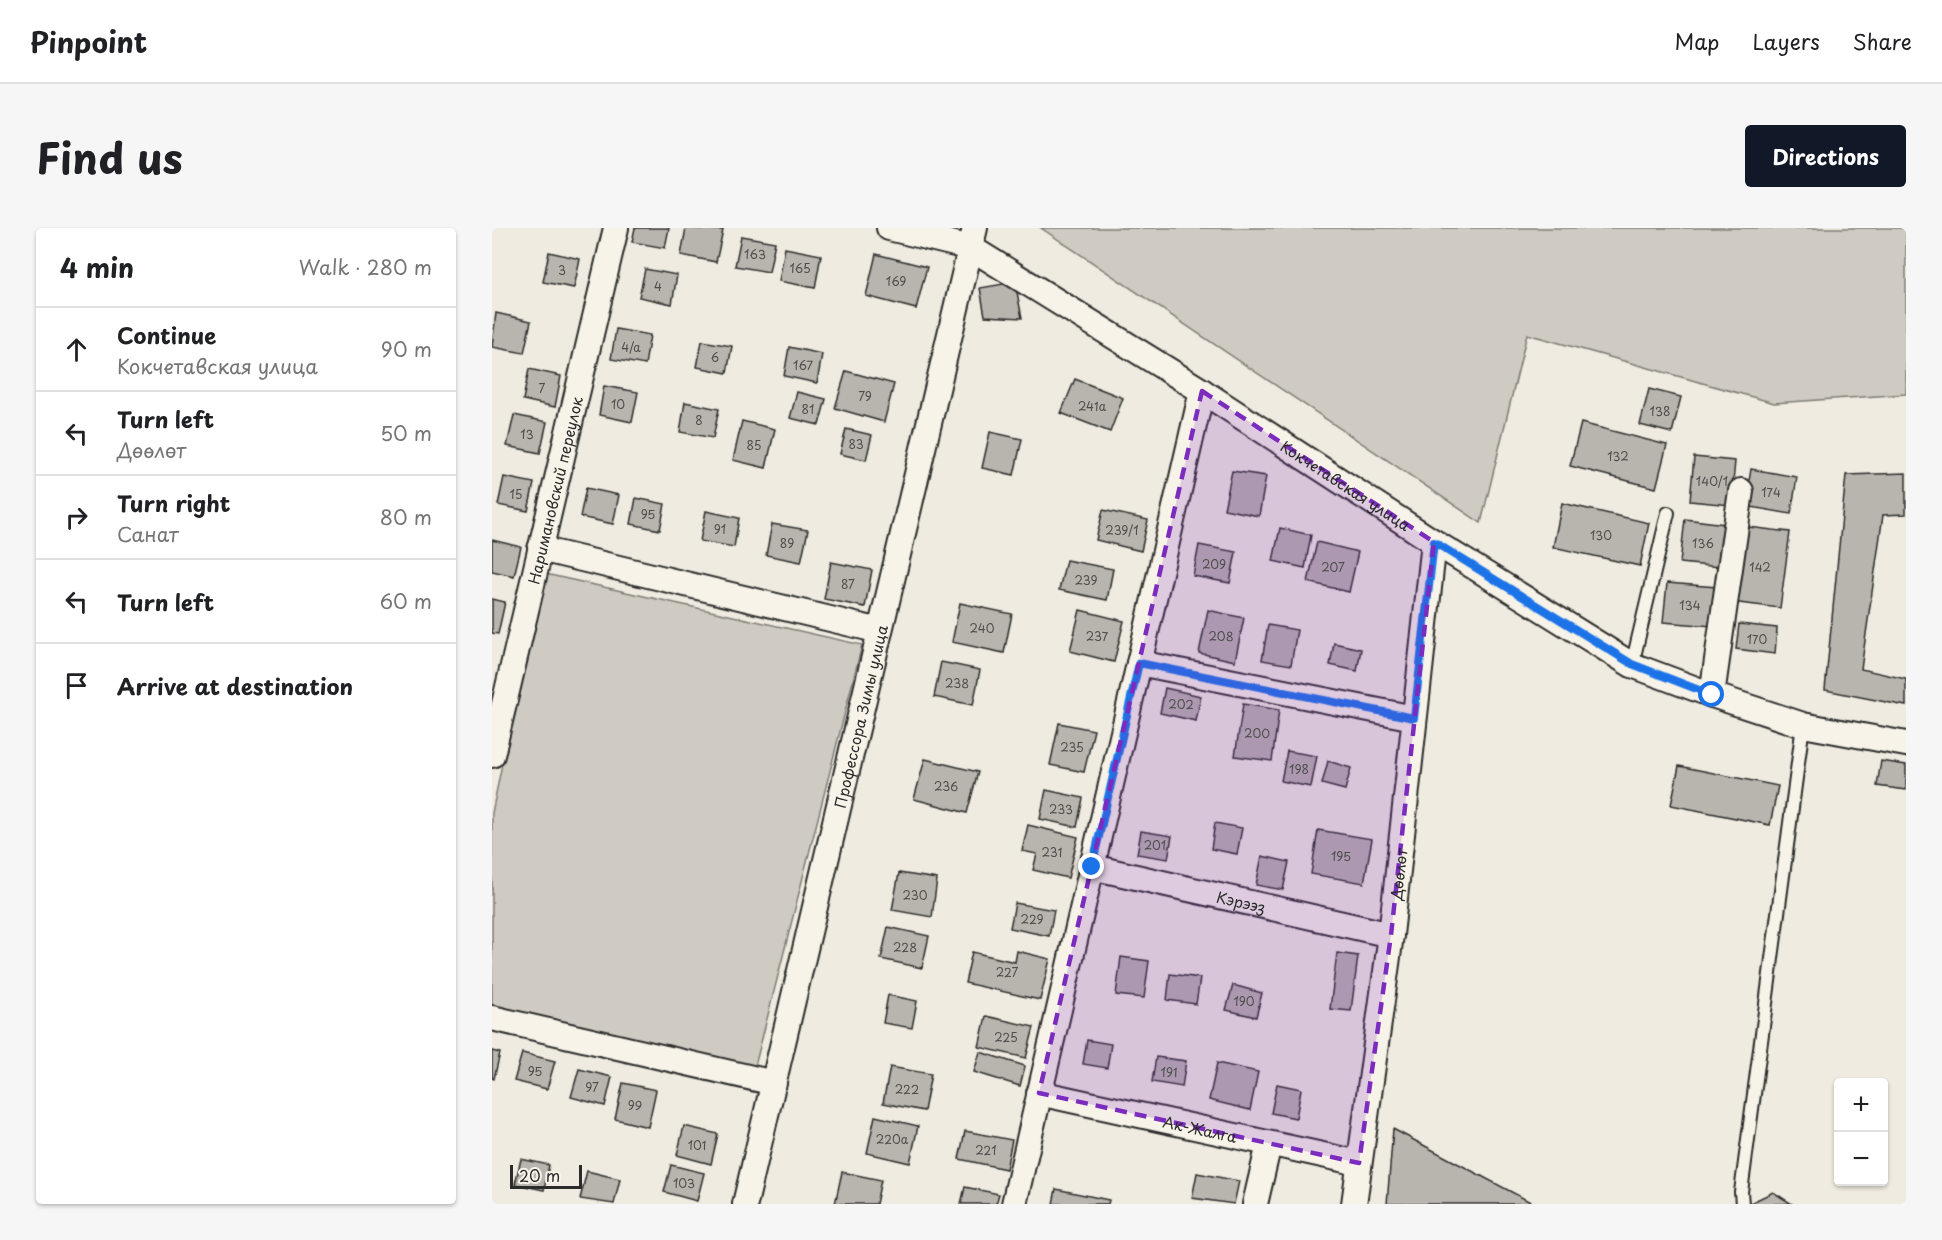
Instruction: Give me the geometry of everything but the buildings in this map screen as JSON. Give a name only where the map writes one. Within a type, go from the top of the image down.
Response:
[{"type":"street","name":"Наримановский переулок","points":[[492,755],[616,228]]},
{"type":"street","name":"Кокчетавская улица","points":[[889,228],[973,238],[1434,542],[1632,664],[1712,695],[1803,725],[1906,744]]},
{"type":"street","name":"Профессора Зимы улица","points":[[745,1204],[973,238]]},
{"type":"street","points":[[1014,1204],[1202,391]]},
{"type":"street","points":[[1712,695],[1741,491]]},
{"type":"street","name":"Дөөлөт","points":[[1354,1204],[1390,935],[1434,542]]},
{"type":"street","points":[[540,549],[880,631]]},
{"type":"street","points":[[1139,663],[1414,718]]},
{"type":"street","name":"Кэрээз","points":[[1092,867],[1390,935]]},
{"type":"street","points":[[492,1018],[774,1083]]},
{"type":"street","name":"Ак-Жалга","points":[[1040,1094],[1359,1163]]},
{"type":"street","points":[[1255,1204],[1269,1144]]},
{"type":"lane","points":[[1632,664],[1668,513]]},
{"type":"lane","points":[[1743,1204],[1741,1192],[1803,725]]},
{"type":"highlighted area","points":[[1202,391],[1434,542],[1391,935],[1359,1163],[1039,1093]]},
{"type":"shaded area","points":[[1041,228],[1906,228],[1906,394],[1774,403],[1527,334],[1481,523]]},
{"type":"shaded area","points":[[541,573],[862,645],[755,1066],[492,1007],[492,813]]},
{"type":"route","points":[[1092,867],[1139,663],[1414,718],[1434,542],[1632,664],[1712,695]]}]
